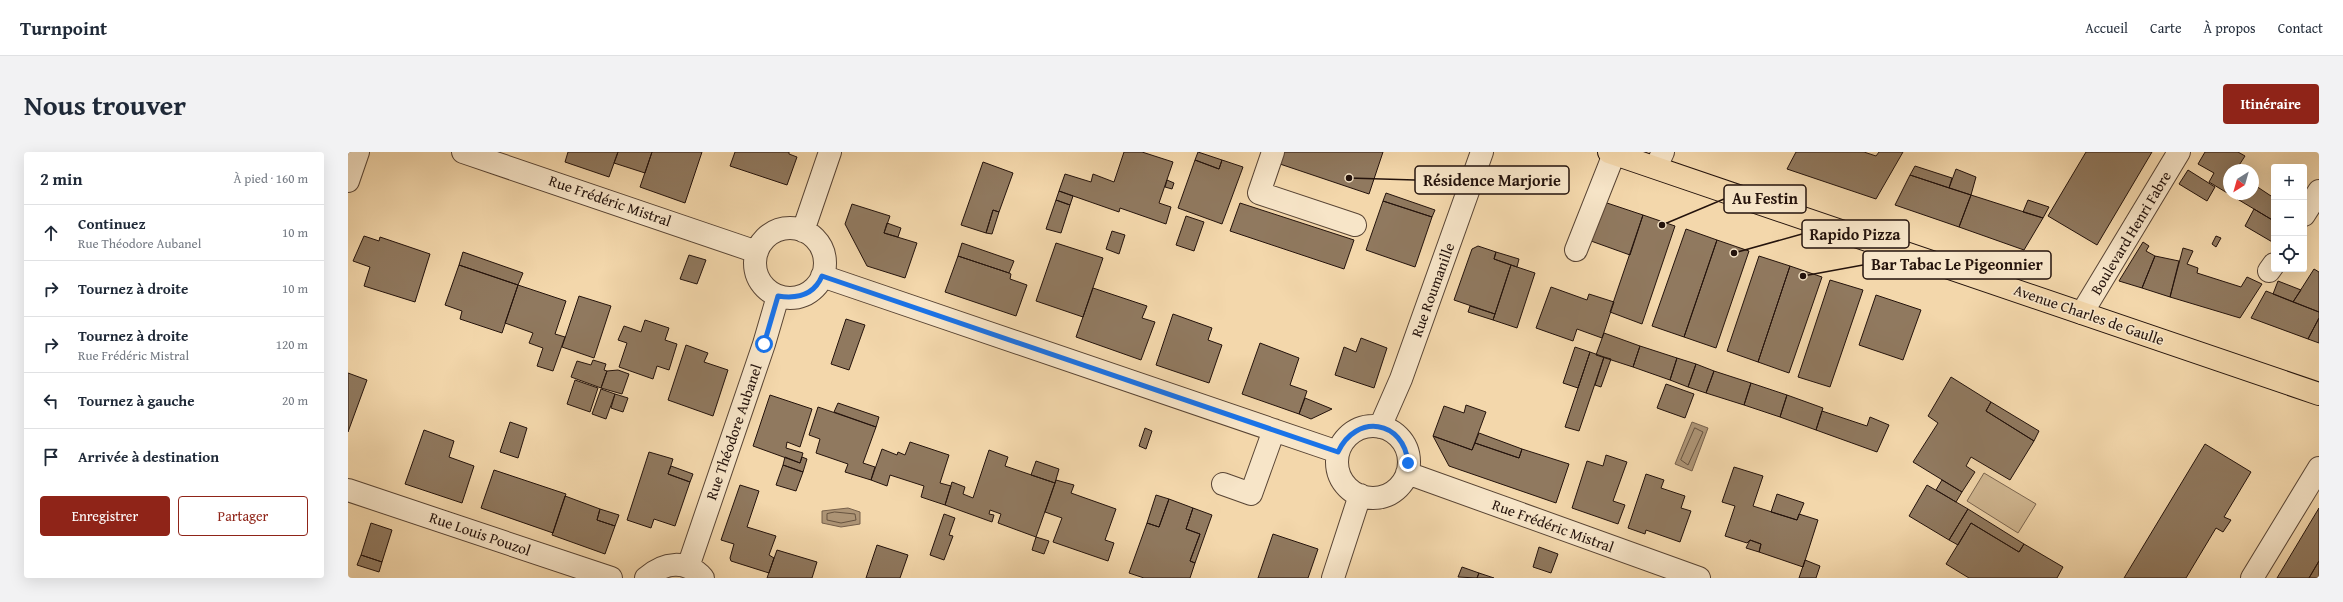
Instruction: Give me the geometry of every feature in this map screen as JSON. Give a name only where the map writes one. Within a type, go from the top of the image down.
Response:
[{"type":"main road","name":"Avenue Charles de Gaulle","points":[[1611,153],[1660,160],[2082,313],[2319,394]]},
{"type":"street","points":[[348,181],[358,152]]},
{"type":"street","name":"Rue Frédéric Mistral","points":[[463,152],[757,252]]},
{"type":"street","points":[[803,231],[830,152]]},
{"type":"street","points":[[1273,152],[1259,193],[1355,225]]},
{"type":"street","name":"Rue Roumanille","points":[[1380,427],[1401,379],[1482,152]]},
{"type":"street","name":"Boulevard Henri Fabre","points":[[2082,313],[2179,152]]},
{"type":"street","points":[[1576,250],[1611,153]]},
{"type":"street","points":[[2307,210],[2319,191]]},
{"type":"street","points":[[787,228],[803,231],[816,240],[823,250],[825,260],[822,276],[812,290],[802,296],[790,298],[778,296],[768,290],[760,281],[755,269],[757,252],[767,236],[776,231],[787,228]]},
{"type":"street","points":[[822,276],[1338,452]]},
{"type":"street","name":"Rue Théodore Aubanel","points":[[696,572],[778,296]]},
{"type":"street","points":[[1380,427],[1397,436],[1404,444],[1408,463],[1406,473],[1402,482],[1388,494],[1379,497],[1360,495],[1350,490],[1341,478],[1337,462],[1338,452],[1342,442],[1359,429],[1380,427]]},
{"type":"street","points":[[1223,484],[1251,494],[1274,430]]},
{"type":"street","points":[[2252,578],[2319,468]]},
{"type":"street","name":"Rue Frédéric Mistral","points":[[1406,473],[1699,578]]},
{"type":"street","name":"Rue Louis Pouzol","points":[[348,490],[611,578]]},
{"type":"street","points":[[1333,578],[1360,495]]},
{"type":"street","points":[[646,578],[655,570],[677,564],[696,572]]},
{"type":"shaded area","points":[[1984,473],[2036,504],[2018,533],[1967,501]]},
{"type":"water","points":[[1692,422],[1708,428],[1692,471],[1675,464]]},
{"type":"water","points":[[848,508],[860,512],[860,524],[841,527],[822,523],[822,511]]},
{"type":"building","points":[[568,152],[618,152],[609,177],[565,162]]},
{"type":"building","points":[[618,152],[652,152],[645,173],[614,163]]},
{"type":"building","points":[[652,152],[702,152],[685,203],[640,187]]},
{"type":"building","points":[[735,152],[789,152],[789,154],[797,157],[787,185],[730,166]]},
{"type":"building","points":[[1124,152],[1142,152],[1173,162],[1159,203],[1171,207],[1166,224],[1120,208],[1119,212],[1059,191],[1065,174],[1091,182],[1093,174],[1114,182]]},
{"type":"building","points":[[1198,152],[1222,160],[1219,169],[1195,160]]},
{"type":"building","points":[[1280,152],[1383,152],[1369,194],[1277,163]]},
{"type":"building","points":[[1796,152],[1864,152],[1876,156],[1879,152],[1903,152],[1876,199],[1787,169]]},
{"type":"building","points":[[2086,152],[2152,152],[2097,245],[2048,216]]},
{"type":"building","points":[[2205,152],[2238,152],[2245,156],[2240,164],[2223,164],[2223,190],[2209,182],[2214,173],[2198,164]]},
{"type":"building","points":[[1195,160],[1219,169],[1222,160],[1243,167],[1222,224],[1178,208]]},
{"type":"building","points":[[983,162],[1013,173],[999,212],[993,210],[986,233],[961,225]]},
{"type":"building","points":[[1915,166],[1952,178],[1949,188],[1910,175]]},
{"type":"building","points":[[1956,169],[1976,177],[1971,195],[1949,188]]},
{"type":"building","points":[[2188,170],[2215,187],[2207,201],[2179,184]]},
{"type":"building","points":[[1910,175],[1971,195],[1959,227],[1895,205]]},
{"type":"building","points":[[1167,180],[1174,183],[1172,189],[1165,187]]},
{"type":"building","points":[[2259,188],[2271,196],[2271,219],[2239,200],[2259,200]]},
{"type":"building","points":[[1059,191],[1073,196],[1070,205],[1056,200]]},
{"type":"building","points":[[1386,193],[1435,210],[1432,217],[1383,201]]},
{"type":"building","points":[[1971,195],[2043,218],[2024,250],[1959,227]]},
{"type":"building","points":[[1056,200],[1070,205],[1061,233],[1046,229]]},
{"type":"building","points":[[2028,200],[2049,207],[2043,218],[2023,212]]},
{"type":"building","points":[[1383,201],[1432,217],[1415,267],[1366,250]]},
{"type":"building","points":[[1604,202],[1643,215],[1630,255],[1591,241]]},
{"type":"building","points":[[1240,203],[1354,240],[1344,269],[1230,231]]},
{"type":"building","points":[[852,204],[890,216],[884,233],[917,243],[905,278],[867,266],[845,224]]},
{"type":"building","points":[[2254,209],[2271,219],[2271,241],[2245,226]]},
{"type":"building","points":[[993,210],[999,212],[992,234],[986,233]]},
{"type":"building","points":[[1643,215],[1675,226],[1642,324],[1610,312]]},
{"type":"building","points":[[1186,216],[1204,222],[1194,251],[1176,245]]},
{"type":"building","points":[[887,223],[901,228],[898,237],[884,233]]},
{"type":"building","points":[[1686,229],[1717,240],[1684,337],[1652,326]]},
{"type":"building","points":[[1112,231],[1125,235],[1119,254],[1106,249]]},
{"type":"building","points":[[364,236],[379,241],[380,237],[430,254],[415,302],[364,286],[370,267],[353,261]]},
{"type":"building","points":[[2216,236],[2221,238],[2216,247],[2212,244]]},
{"type":"building","points":[[1717,240],[1749,251],[1716,348],[1684,337]]},
{"type":"building","points":[[2143,242],[2149,246],[2146,251],[2155,256],[2142,288],[2119,281]]},
{"type":"building","points":[[962,243],[1014,261],[1009,273],[958,256]]},
{"type":"building","points":[[1056,243],[1103,258],[1083,317],[1036,301]]},
{"type":"building","points":[[1478,246],[1496,252],[1494,259],[1511,265],[1495,314],[1454,300],[1472,249]]},
{"type":"building","points":[[2183,248],[2193,251],[2187,264],[2198,268],[2197,273],[2241,287],[2247,277],[2262,284],[2240,318],[2170,297]]},
{"type":"building","points":[[463,252],[523,273],[518,285],[459,265]]},
{"type":"building","points":[[1496,252],[1519,259],[1517,267],[1494,259]]},
{"type":"building","points":[[689,255],[706,260],[697,284],[680,279]]},
{"type":"building","points":[[958,256],[1009,273],[1011,274],[1010,279],[1027,285],[1016,316],[945,292]]},
{"type":"building","points":[[1759,256],[1790,266],[1758,362],[1727,351]]},
{"type":"building","points":[[2155,256],[2179,261],[2170,297],[2142,288]]},
{"type":"building","points":[[459,265],[518,285],[502,333],[460,319],[462,311],[445,305]]},
{"type":"building","points":[[1511,265],[1535,273],[1517,328],[1493,320]]},
{"type":"building","points":[[1790,266],[1822,277],[1789,373],[1758,362]]},
{"type":"building","points":[[2314,269],[2319,272],[2319,312],[2293,302]]},
{"type":"building","points":[[1830,280],[1863,290],[1830,387],[1798,377]]},
{"type":"building","points":[[2278,281],[2301,290],[2293,302],[2273,294]]},
{"type":"building","points":[[518,285],[566,301],[555,334],[565,337],[553,371],[537,366],[543,348],[529,343],[533,333],[505,323]]},
{"type":"building","points":[[1551,287],[1587,300],[1589,294],[1614,302],[1602,338],[1577,329],[1573,341],[1536,328]]},
{"type":"building","points":[[1093,288],[1147,306],[1142,318],[1155,322],[1141,360],[1076,337]]},
{"type":"building","points":[[2266,291],[2319,312],[2319,318],[2308,339],[2251,318]]},
{"type":"building","points":[[1876,295],[1921,310],[1903,360],[1859,345]]},
{"type":"building","points":[[579,296],[611,306],[594,358],[562,347]]},
{"type":"building","points":[[1470,306],[1495,314],[1493,320],[1468,312]]},
{"type":"building","points":[[1173,314],[1212,328],[1208,340],[1222,345],[1209,383],[1156,365]]},
{"type":"building","points":[[2319,318],[2319,343],[2308,339]]},
{"type":"building","points":[[846,319],[865,325],[849,370],[831,364]]},
{"type":"building","points":[[645,320],[669,328],[665,340],[677,344],[669,370],[657,366],[653,379],[619,367],[627,343],[618,340],[624,326],[641,332]]},
{"type":"building","points":[[1604,333],[1640,346],[1633,367],[1596,355]]},
{"type":"building","points":[[1361,338],[1387,348],[1374,388],[1335,375],[1344,347],[1356,352]]},
{"type":"building","points":[[1260,343],[1299,358],[1290,385],[1307,391],[1299,414],[1242,394]]},
{"type":"building","points":[[686,345],[708,353],[704,362],[728,370],[713,416],[668,400]]},
{"type":"building","points":[[1640,346],[1677,358],[1670,380],[1633,367]]},
{"type":"building","points":[[1575,347],[1590,352],[1578,388],[1563,383]]},
{"type":"building","points":[[1590,352],[1604,357],[1579,431],[1565,427]]},
{"type":"building","points":[[1604,357],[1611,359],[1601,387],[1595,385]]},
{"type":"building","points":[[1677,358],[1696,364],[1688,387],[1670,380]]},
{"type":"building","points":[[593,360],[606,364],[604,370],[607,371],[601,388],[571,377],[577,361],[591,365]]},
{"type":"building","points":[[1696,364],[1714,371],[1706,393],[1688,387]]},
{"type":"building","points":[[618,370],[629,374],[622,394],[601,388],[607,371]]},
{"type":"building","points":[[1714,371],[1751,383],[1744,405],[1706,393]]},
{"type":"building","points":[[348,373],[367,380],[348,432]]},
{"type":"building","points":[[1951,377],[1991,402],[1986,411],[2034,441],[2010,480],[1971,457],[1966,466],[1975,472],[1962,492],[1913,462],[1938,423],[1928,416]]},
{"type":"building","points":[[575,380],[598,388],[590,412],[567,404]]},
{"type":"building","points":[[1751,383],[1787,395],[1780,417],[1744,405]]},
{"type":"building","points":[[1666,384],[1694,394],[1685,418],[1657,408]]},
{"type":"building","points":[[601,389],[615,394],[606,419],[592,414]]},
{"type":"building","points":[[615,394],[628,398],[623,412],[611,408]]},
{"type":"building","points":[[770,395],[812,409],[800,447],[787,442],[786,448],[803,453],[800,463],[753,446]]},
{"type":"building","points":[[1787,395],[1823,408],[1816,430],[1780,417]]},
{"type":"building","points":[[1305,398],[1332,409],[1311,419],[1299,414]]},
{"type":"building","points":[[1991,402],[2039,431],[2034,441],[1986,411]]},
{"type":"building","points":[[838,403],[879,417],[876,427],[834,412]]},
{"type":"building","points":[[1466,405],[1486,412],[1472,450],[1433,436],[1444,406],[1464,413]]},
{"type":"building","points":[[818,407],[876,427],[863,463],[875,467],[871,480],[845,472],[848,464],[816,453],[820,439],[809,435]]},
{"type":"building","points":[[1822,411],[1867,426],[1870,417],[1889,425],[1877,452],[1816,430]]},
{"type":"building","points":[[510,422],[527,428],[518,458],[500,452]]},
{"type":"building","points":[[1145,428],[1152,431],[1146,449],[1139,446]]},
{"type":"building","points":[[424,430],[454,441],[449,457],[474,466],[462,503],[405,484]]},
{"type":"building","points":[[1479,433],[1522,449],[1519,458],[1475,443]]},
{"type":"building","points":[[1433,436],[1472,450],[1475,443],[1519,458],[1522,449],[1569,464],[1556,503],[1449,466]]},
{"type":"building","points":[[910,442],[949,455],[940,483],[951,486],[945,505],[921,497],[924,486],[890,475],[887,486],[871,480],[882,449],[897,455],[898,452],[905,455]]},
{"type":"building","points":[[2205,444],[2251,472],[2224,517],[2231,520],[2223,532],[2216,528],[2186,578],[2124,578]]},
{"type":"building","points":[[989,450],[1008,457],[1005,466],[1055,483],[1036,537],[998,523],[1001,514],[990,510],[989,514],[994,515],[992,522],[945,505],[952,482],[965,487],[963,494],[973,498]]},
{"type":"building","points":[[649,452],[673,459],[668,474],[690,482],[675,526],[654,519],[651,528],[627,520]]},
{"type":"building","points":[[1606,455],[1627,462],[1613,501],[1625,505],[1618,524],[1572,508],[1587,461],[1603,466]]},
{"type":"building","points":[[785,457],[800,463],[802,457],[807,459],[803,472],[783,465]]},
{"type":"building","points":[[1036,461],[1059,469],[1055,483],[1031,475]]},
{"type":"building","points":[[783,465],[803,472],[796,491],[776,485]]},
{"type":"building","points":[[671,466],[693,474],[690,482],[668,474]]},
{"type":"building","points":[[1734,467],[1763,476],[1753,506],[1797,520],[1799,514],[1818,520],[1803,567],[1759,552],[1761,544],[1750,540],[1747,543],[1725,536],[1735,506],[1722,502]]},
{"type":"building","points":[[494,470],[566,494],[553,533],[481,508]]},
{"type":"building","points":[[1646,474],[1664,480],[1661,488],[1685,496],[1681,508],[1691,511],[1680,542],[1646,530],[1645,534],[1628,528]]},
{"type":"building","points":[[1056,480],[1074,485],[1071,493],[1116,509],[1105,540],[1114,543],[1108,561],[1053,542],[1062,518],[1045,512]]},
{"type":"building","points":[[1942,480],[1962,492],[1956,502],[1936,490]]},
{"type":"building","points":[[740,485],[759,491],[747,527],[776,536],[769,555],[774,558],[769,573],[731,561],[730,558],[734,544],[721,540]]},
{"type":"building","points":[[1927,485],[1968,509],[1949,540],[1909,516]]},
{"type":"building","points":[[1777,494],[1804,503],[1797,520],[1771,512]]},
{"type":"building","points":[[1156,495],[1169,499],[1159,527],[1147,523]]},
{"type":"building","points":[[565,496],[600,509],[597,520],[615,526],[605,554],[552,535]]},
{"type":"building","points":[[1169,499],[1193,508],[1186,529],[1200,534],[1190,561],[1195,563],[1190,578],[1144,578],[1129,573],[1147,523],[1159,527]]},
{"type":"building","points":[[1193,508],[1212,515],[1195,563],[1190,561],[1200,534],[1186,529]]},
{"type":"building","points":[[2319,508],[2319,561],[2309,578],[2277,578]]},
{"type":"building","points":[[600,509],[619,515],[615,526],[597,520]]},
{"type":"building","points":[[1968,509],[2024,544],[2019,552],[1971,523],[1958,545],[1949,540]]},
{"type":"building","points":[[944,514],[955,518],[949,535],[953,536],[944,560],[930,555]]},
{"type":"building","points":[[371,523],[392,530],[382,562],[361,555]]},
{"type":"building","points":[[1971,523],[2019,552],[2024,544],[2063,567],[2057,578],[1969,578],[1946,564]]},
{"type":"building","points":[[1273,534],[1318,549],[1308,578],[1258,578]]},
{"type":"building","points":[[1036,537],[1049,541],[1044,554],[1032,550]]},
{"type":"building","points":[[1750,540],[1761,544],[1759,552],[1746,548]]},
{"type":"building","points":[[877,545],[908,555],[900,578],[866,578]]},
{"type":"building","points":[[1539,547],[1558,554],[1551,573],[1533,567]]},
{"type":"building","points":[[777,550],[817,562],[812,578],[767,578]]},
{"type":"building","points":[[361,555],[382,562],[379,572],[357,565]]},
{"type":"building","points":[[1805,560],[1820,566],[1816,578],[1799,578]]},
{"type":"building","points":[[2319,561],[2319,578],[2309,578]]},
{"type":"building","points":[[1462,567],[1479,573],[1477,578],[1458,577]]},
{"type":"building","points":[[1479,573],[1494,578],[1477,578]]},
{"type":"place","name":"Résidence Marjorie","points":[[1349,178]]},
{"type":"place","name":"Au Festin","points":[[1662,225]]},
{"type":"place","name":"Rapido Pizza","points":[[1734,253]]},
{"type":"place","name":"Bar Tabac Le Pigeonnier","points":[[1803,276]]},
{"type":"route","points":[[764,344],[778,296],[790,298],[802,296],[812,290],[822,276],[1338,452],[1342,442],[1350,434],[1369,426],[1380,427],[1389,430],[1404,444],[1408,463]]}]
